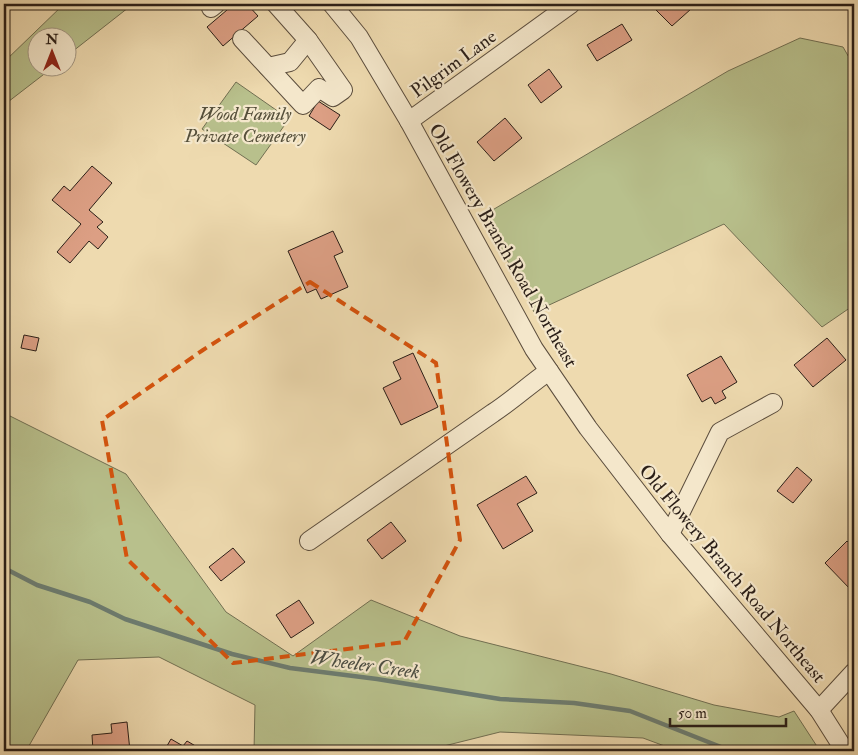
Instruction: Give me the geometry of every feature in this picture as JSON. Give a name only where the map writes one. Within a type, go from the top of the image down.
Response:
[{"type":"street","points":[[242,39],[303,105],[319,88],[333,97],[344,90],[308,40],[276,4]]},
{"type":"street","name":"Old Flowery Branch Road Northeast","points":[[332,4],[359,37],[409,121],[530,341],[549,371],[597,440],[670,534],[819,710],[845,751]]},
{"type":"street","name":"Pilgrim Lane","points":[[409,121],[571,4]]},
{"type":"street","points":[[268,67],[290,62],[308,40]]},
{"type":"street","points":[[309,541],[494,413],[529,384],[549,371]]},
{"type":"street","points":[[670,534],[720,432],[773,403]]},
{"type":"street","points":[[819,710],[854,672]]},
{"type":"highlighted area","points":[[310,282],[436,363],[460,540],[404,642],[233,663],[127,559],[102,420],[203,350]]},
{"type":"green space","points":[[64,4],[133,4],[78,47],[78,28],[39,28]]},
{"type":"green space","points":[[800,38],[843,47],[854,66],[854,305],[822,327],[724,224],[534,312],[484,215],[728,71]]},
{"type":"green space","points":[[28,39],[28,78],[39,78],[4,105],[4,62]]},
{"type":"green space","name":"Wood Family Private Cemetery","points":[[236,82],[289,119],[256,165],[202,129]]},
{"type":"green space","points":[[4,413],[126,474],[226,612],[293,656],[371,600],[460,636],[611,674],[714,705],[779,717],[794,711],[820,751],[678,751],[643,738],[500,732],[424,751],[254,751],[255,705],[159,657],[78,660],[26,751],[4,751]]},
{"type":"building","points":[[234,4],[247,4],[258,16],[223,46],[207,27]]},
{"type":"building","points":[[650,4],[686,4],[691,9],[672,26]]},
{"type":"building","points":[[622,24],[632,40],[597,61],[587,45]]},
{"type":"building","points":[[549,69],[562,87],[541,103],[528,85]]},
{"type":"building","points":[[318,101],[340,115],[330,130],[309,116]]},
{"type":"building","points":[[505,118],[522,138],[494,161],[477,142]]},
{"type":"building","points":[[92,166],[112,183],[89,210],[103,222],[97,227],[108,237],[98,249],[89,241],[70,263],[57,252],[81,224],[52,200],[64,186],[70,191]]},
{"type":"building","points":[[333,231],[343,252],[334,256],[348,287],[321,299],[316,289],[307,293],[288,251]]},
{"type":"building","points":[[24,335],[39,338],[36,351],[21,348]]},
{"type":"building","points":[[827,338],[846,360],[813,387],[794,365]]},
{"type":"building","points":[[413,353],[438,407],[401,425],[383,388],[401,379],[393,362]]},
{"type":"building","points":[[721,356],[737,382],[722,391],[726,398],[715,404],[711,397],[702,402],[687,375]]},
{"type":"building","points":[[797,467],[812,480],[793,503],[777,491]]},
{"type":"building","points":[[526,476],[537,493],[517,504],[533,531],[503,549],[477,505]]},
{"type":"building","points":[[391,522],[406,541],[382,559],[367,540]]},
{"type":"building","points":[[847,541],[854,546],[854,587],[851,590],[825,563]]},
{"type":"building","points":[[233,548],[245,562],[221,581],[209,567]]},
{"type":"building","points":[[299,600],[314,623],[291,638],[276,615]]},
{"type":"building","points":[[127,722],[130,751],[93,751],[92,735],[112,733],[111,724]]},
{"type":"building","points":[[171,739],[183,746],[187,741],[204,751],[164,751]]},
{"type":"waterway","name":"Wheeler Creek","points":[[4,568],[37,585],[90,602],[125,619],[232,654],[290,668],[377,679],[500,699],[574,703],[630,711],[731,751]]}]
